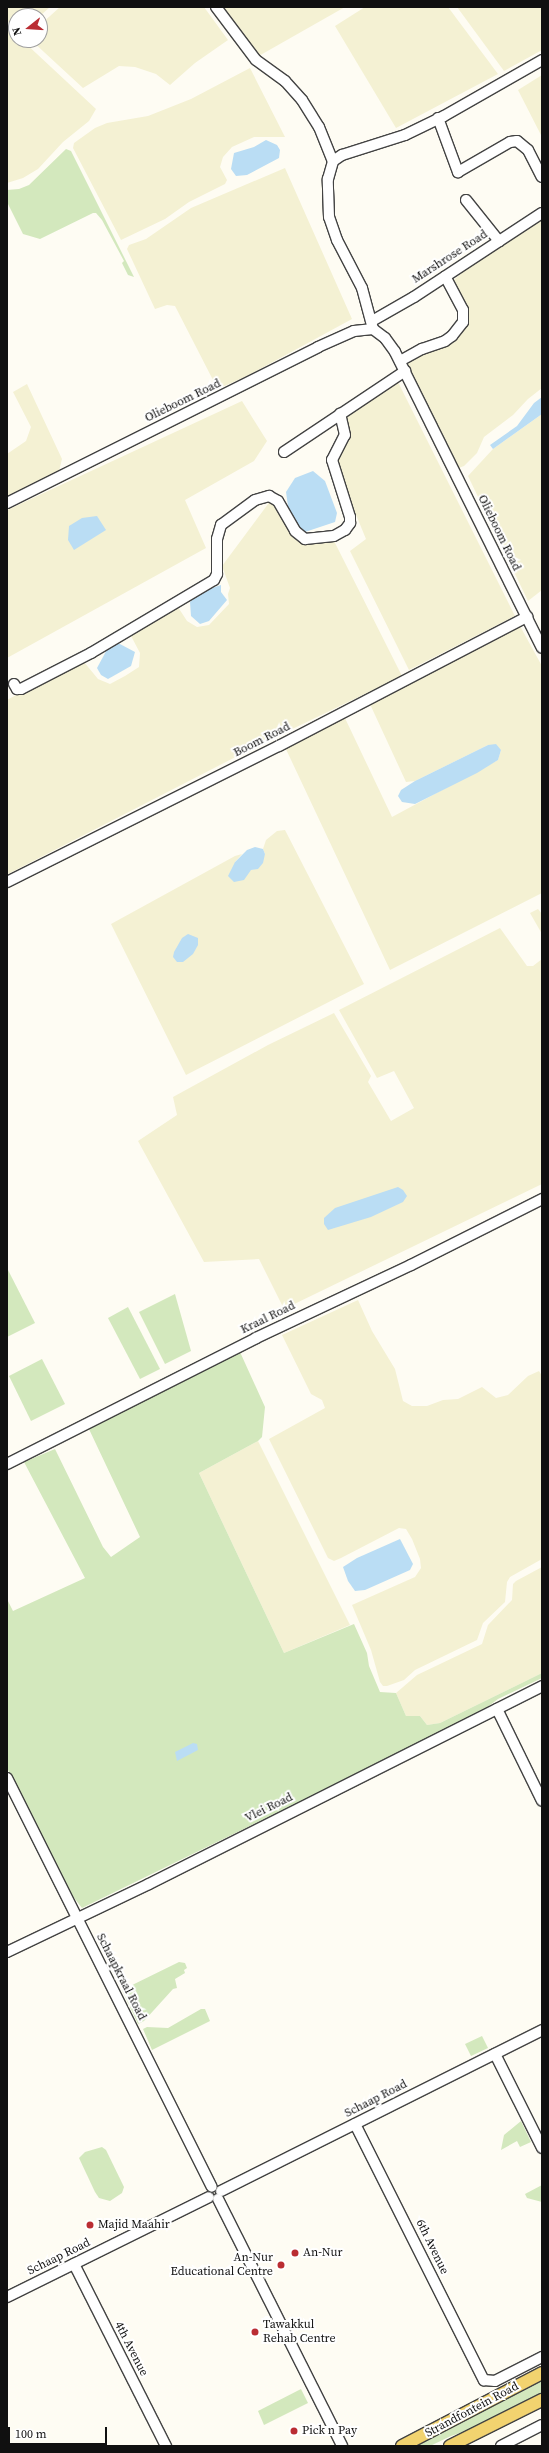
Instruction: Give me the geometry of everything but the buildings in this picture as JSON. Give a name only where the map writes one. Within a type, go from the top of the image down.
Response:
[{"type":"main road","name":"Strandfontein Road","points":[[402,2446],[542,2373]]},
{"type":"main road","name":"Strandfontein Road","points":[[450,2446],[542,2400]]},
{"type":"street","points":[[216,7],[256,60],[285,81],[302,100],[319,127],[333,161],[328,179],[329,211],[337,240],[362,288],[373,325]]},
{"type":"street","points":[[333,161],[342,155],[405,135],[542,60]]},
{"type":"street","points":[[438,118],[458,172],[510,142],[517,141],[528,150],[542,177]]},
{"type":"street","points":[[466,200],[499,241]]},
{"type":"street","name":"Marshrose Road","points":[[373,325],[542,213]]},
{"type":"street","points":[[400,361],[422,349],[445,341],[452,336],[463,322],[463,310],[445,276]]},
{"type":"street","name":"Olieboom Road","points":[[7,503],[318,347],[354,331],[373,325],[385,338],[400,361],[542,648]]},
{"type":"street","points":[[284,452],[405,371]]},
{"type":"street","points":[[14,684],[17,689],[21,689],[84,656],[214,580],[217,574],[217,539],[221,525],[255,500],[269,496],[278,501],[295,531],[305,539],[334,536],[345,530],[350,523],[350,517],[332,460],[345,435],[340,414]]},
{"type":"street","name":"Boom Road","points":[[7,882],[278,746],[526,617]]},
{"type":"street","name":"Kraal Road","points":[[7,1464],[256,1338],[411,1265],[542,1199]]},
{"type":"street","name":"Vlei Road","points":[[7,1952],[77,1917],[143,1887],[542,1686]]},
{"type":"street","points":[[497,1709],[542,1801]]},
{"type":"street","name":"Schaapkraal Road","points":[[7,1778],[342,2446]]},
{"type":"street","name":"Schaap Road","points":[[7,2298],[542,2030]]},
{"type":"street","points":[[495,2054],[542,2148]]},
{"type":"street","name":"6th Avenue","points":[[355,2124],[482,2376],[487,2382],[495,2381],[542,2357]]},
{"type":"street","name":"4th Avenue","points":[[74,2264],[166,2446]]},
{"type":"street","points":[[501,2446],[516,2443],[542,2425]]},
{"type":"shaded area","points":[[7,7],[50,7],[48,9],[8,8],[8,22]]},
{"type":"shaded area","points":[[60,7],[204,7],[228,40],[195,63],[170,85],[156,74],[135,67],[119,66],[83,88],[40,48],[48,48],[48,18]]},
{"type":"shaded area","points":[[219,7],[345,7],[257,57]]},
{"type":"shaded area","points":[[365,7],[448,7],[498,74],[396,128],[335,26]]},
{"type":"shaded area","points":[[457,7],[542,7],[542,50],[504,71]]},
{"type":"shaded area","points":[[7,28],[8,48],[31,48],[96,109],[89,121],[63,142],[38,169],[23,178],[7,183]]},
{"type":"shaded area","points":[[250,68],[285,137],[254,137],[232,147],[223,157],[220,167],[227,180],[225,184],[189,202],[165,219],[121,240],[73,148],[74,143],[95,128],[107,123],[148,116],[191,99]]},
{"type":"shaded area","points":[[542,75],[542,137],[518,90]]},
{"type":"shaded area","points":[[285,168],[352,319],[247,376],[220,388],[213,380],[175,306],[167,305],[155,309],[127,249],[129,245],[146,239],[191,208]]},
{"type":"shaded area","points":[[542,220],[542,388],[528,399],[513,415],[484,437],[477,453],[464,466],[456,469],[403,358],[447,339],[462,320],[450,283],[463,272]]},
{"type":"shaded area","points":[[397,380],[515,616],[409,670],[350,551],[366,539],[333,459],[339,446],[341,417]]},
{"type":"shaded area","points":[[27,384],[62,459],[59,471],[7,497],[7,454],[26,441],[31,427],[13,392]]},
{"type":"shaded area","points":[[242,401],[267,441],[254,461],[185,500],[206,548],[7,658],[7,510]]},
{"type":"shaded area","points":[[542,414],[542,590],[528,601],[468,476],[493,449]]},
{"type":"shaded area","points":[[271,500],[282,512],[297,537],[330,533],[402,676],[255,747],[8,874],[7,700],[78,661],[84,662],[98,679],[110,684],[125,676],[139,667],[140,653],[130,634],[176,604],[187,621],[197,627],[209,625],[229,604],[228,594],[230,588],[222,566]]},
{"type":"shaded area","points":[[520,626],[542,666],[542,893],[390,970],[284,745],[344,716],[392,817],[498,760],[501,750],[488,745],[415,781],[406,782],[369,702],[512,628]]},
{"type":"shaded area","points":[[285,830],[364,984],[186,1075],[111,924],[235,856],[242,854],[235,862],[251,870],[258,868],[265,854],[263,849],[266,840],[277,831]]},
{"type":"shaded area","points":[[538,909],[542,914],[542,934],[530,913]]},
{"type":"shaded area","points":[[500,928],[527,966],[533,966],[542,959],[542,1184],[284,1309],[259,1259],[204,1262],[138,1141],[177,1115],[173,1097],[268,1045],[334,1013],[371,1076],[368,1082],[391,1121],[414,1108],[394,1071],[377,1078],[339,1010]]},
{"type":"shaded area","points":[[358,1300],[372,1331],[395,1369],[403,1401],[412,1406],[427,1406],[443,1400],[458,1399],[482,1387],[496,1398],[508,1395],[528,1376],[539,1371],[542,1376],[542,1559],[510,1577],[507,1582],[505,1602],[483,1623],[477,1640],[415,1670],[404,1680],[387,1686],[383,1686],[380,1682],[371,1650],[352,1605],[415,1577],[421,1568],[420,1559],[412,1539],[406,1529],[399,1528],[334,1561],[328,1558],[269,1439],[325,1408],[322,1400],[311,1394],[282,1335]]},
{"type":"shaded area","points":[[258,1441],[350,1625],[284,1653],[199,1473]]},
{"type":"shaded area","points":[[542,1567],[542,1673],[440,1723],[427,1725],[420,1716],[406,1716],[396,1693],[417,1675],[482,1644],[488,1625],[512,1600],[513,1584]]},
{"type":"green space","points":[[66,149],[71,151],[134,277],[128,275],[122,263],[124,261],[102,220],[96,213],[93,213],[40,239],[23,234],[7,202],[7,190],[19,189],[29,185]]},
{"type":"green space","points":[[7,1268],[35,1323],[7,1337]]},
{"type":"green space","points":[[175,1294],[191,1351],[165,1364],[139,1312]]},
{"type":"green space","points":[[128,1307],[160,1369],[140,1379],[108,1318]]},
{"type":"green space","points":[[240,1352],[265,1407],[262,1437],[258,1441],[199,1473],[284,1653],[354,1624],[367,1653],[369,1666],[380,1692],[396,1693],[406,1716],[420,1716],[427,1725],[440,1723],[542,1673],[542,1678],[498,1699],[486,1708],[420,1743],[82,1908],[71,1894],[7,1768],[7,1599],[13,1611],[85,1578],[24,1462],[55,1449],[103,1547],[111,1557],[140,1537],[88,1427]]},
{"type":"green space","points":[[42,1359],[65,1404],[31,1421],[9,1376]]},
{"type":"green space","points":[[179,1962],[185,1963],[187,1968],[184,1970],[185,1973],[175,1979],[177,1988],[173,1989],[144,2021],[138,2024],[122,1990]]},
{"type":"green space","points":[[201,2009],[205,2009],[210,2021],[152,2050],[143,2029],[147,2027],[168,2028]]},
{"type":"green space","points":[[482,2036],[488,2048],[471,2056],[465,2044]]},
{"type":"green space","points":[[521,2121],[531,2142],[520,2147],[517,2141],[501,2150],[504,2135]]},
{"type":"green space","points":[[102,2147],[106,2150],[124,2187],[122,2193],[110,2201],[99,2198],[79,2158],[85,2152]]},
{"type":"green space","points":[[542,2185],[542,2202],[527,2198],[525,2194]]},
{"type":"green space","points":[[542,2379],[542,2395],[478,2427],[451,2436],[430,2446],[413,2446]]},
{"type":"green space","points":[[301,2389],[308,2403],[264,2425],[258,2411]]},
{"type":"water","points":[[266,140],[277,145],[280,150],[279,158],[247,175],[236,176],[231,169],[234,153],[254,147]]},
{"type":"water","points":[[542,397],[542,414],[493,449],[490,445],[517,426],[534,403]]},
{"type":"water","points":[[313,471],[325,481],[337,513],[335,522],[299,534],[289,513],[286,492],[295,478]]},
{"type":"water","points":[[97,516],[106,530],[74,550],[68,540],[69,526],[82,518]]},
{"type":"water","points":[[221,585],[221,592],[227,600],[209,621],[200,624],[191,616],[190,602],[200,592]]},
{"type":"water","points":[[118,643],[135,652],[131,666],[108,679],[101,675],[97,668],[110,644]]},
{"type":"water","points":[[496,744],[501,750],[498,760],[477,773],[415,804],[402,802],[398,796],[401,790],[415,781],[488,745]]},
{"type":"water","points":[[255,847],[263,849],[265,854],[263,863],[258,869],[251,870],[244,880],[234,882],[228,876],[235,862],[247,850]]},
{"type":"water","points":[[188,934],[198,938],[198,945],[193,954],[183,962],[177,962],[173,957],[174,952],[182,938]]},
{"type":"water","points":[[398,1187],[403,1190],[407,1196],[403,1202],[371,1217],[328,1230],[324,1224],[324,1218],[335,1208]]},
{"type":"water","points":[[400,1539],[413,1564],[410,1570],[365,1590],[355,1591],[348,1581],[343,1567],[357,1558]]},
{"type":"water","points":[[193,1743],[197,1744],[198,1750],[177,1761],[175,1752]]},
{"type":"place","name":"Majid Maahir","points":[[90,2225]]},
{"type":"place","name":"An-Nur","points":[[295,2253]]},
{"type":"place","name":"An-Nur Educational Centre","points":[[281,2265]]},
{"type":"place","name":"Tawakkul Rehab Centre","points":[[255,2332]]},
{"type":"place","name":"Pick n Pay","points":[[294,2431]]}]
